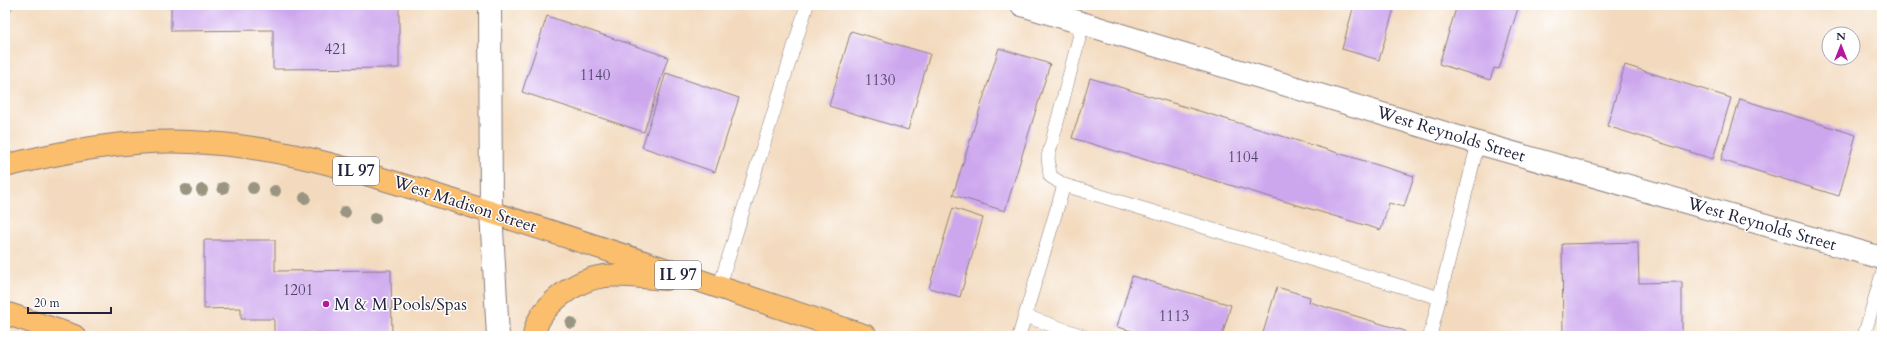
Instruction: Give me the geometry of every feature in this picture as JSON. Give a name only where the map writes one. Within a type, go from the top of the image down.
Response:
[{"type":"main road","name":"West Madison Street","points":[[5,166],[56,153],[106,145],[190,142],[248,146],[297,155],[379,177],[491,212],[866,336]]},
{"type":"main road","points":[[534,336],[535,327],[550,304],[576,285],[604,276],[693,280]]},
{"type":"main road","points":[[5,313],[74,336]]},
{"type":"street","points":[[490,5],[491,212],[498,336]]},
{"type":"street","name":"West Reynolds Street","points":[[1022,5],[1478,143],[1882,258]]},
{"type":"lane","points":[[719,288],[808,5]]},
{"type":"lane","points":[[1083,24],[1048,157],[1050,176],[1064,185],[1440,298]]},
{"type":"lane","points":[[1430,336],[1478,143]]},
{"type":"lane","points":[[1019,336],[1064,185]]},
{"type":"lane","points":[[1864,336],[1882,274]]},
{"type":"lane","points":[[1024,316],[1083,336]]},
{"type":"green space","points":[[5,5],[14,5],[5,25]]},
{"type":"building","points":[[171,5],[399,5],[399,68],[273,69],[273,30],[171,31]]},
{"type":"building","points":[[1354,5],[1395,5],[1379,60],[1342,49]]},
{"type":"building","points":[[1457,5],[1519,5],[1499,69],[1494,68],[1490,80],[1439,64]]},
{"type":"building","points":[[547,16],[668,57],[644,132],[522,92]]},
{"type":"building","points":[[851,31],[930,54],[908,130],[829,106]]},
{"type":"building","points":[[999,48],[1050,64],[1005,211],[953,195]]},
{"type":"building","points":[[1625,65],[1731,98],[1713,159],[1607,126]]},
{"type":"building","points":[[666,73],[739,98],[715,172],[642,147]]},
{"type":"building","points":[[1090,78],[1414,176],[1404,207],[1389,203],[1381,230],[1072,138]]},
{"type":"building","points":[[1740,99],[1856,135],[1839,196],[1721,160]]},
{"type":"building","points":[[953,208],[983,218],[960,297],[929,288]]},
{"type":"building","points":[[204,240],[275,240],[275,271],[391,270],[392,336],[322,336],[322,333],[274,333],[274,319],[241,319],[241,308],[204,309]]},
{"type":"building","points":[[1638,242],[1639,283],[1682,282],[1682,336],[1563,336],[1562,244]]},
{"type":"building","points":[[1132,276],[1231,305],[1222,336],[1151,336],[1117,327]]},
{"type":"building","points":[[1277,287],[1310,297],[1309,302],[1405,331],[1403,336],[1262,336]]},
{"type":"place","name":"M & M Pools/Spas","points":[[326,304]]}]
